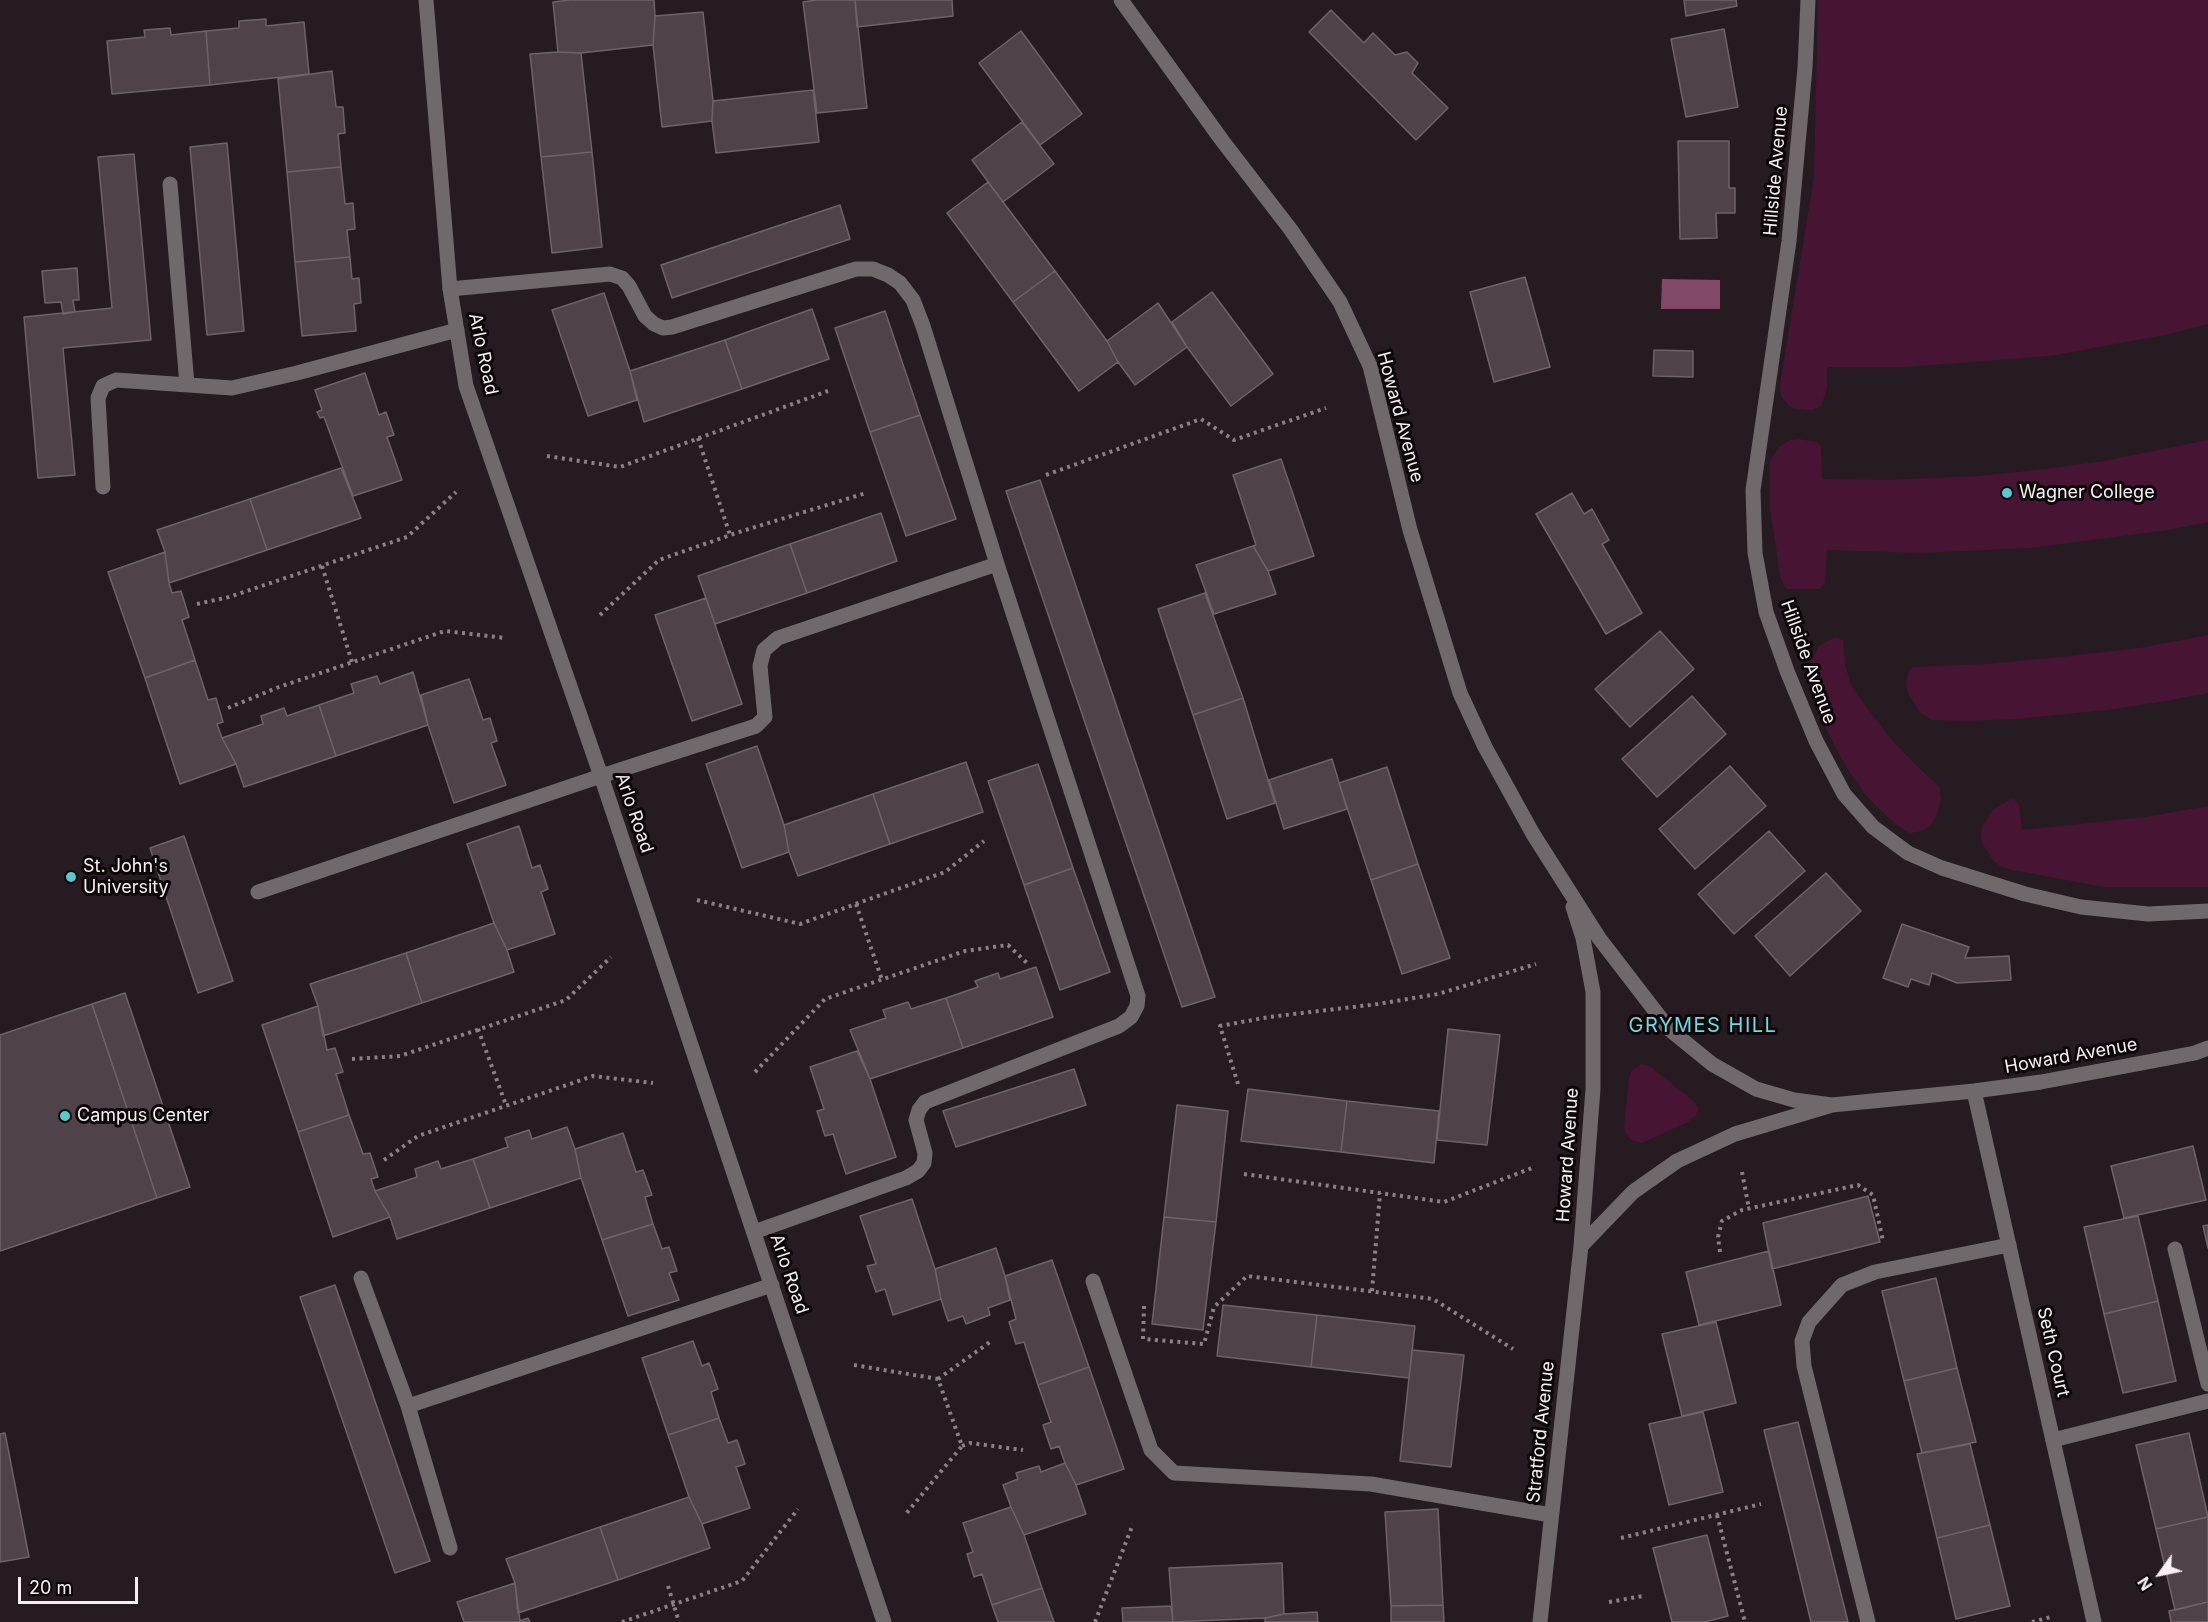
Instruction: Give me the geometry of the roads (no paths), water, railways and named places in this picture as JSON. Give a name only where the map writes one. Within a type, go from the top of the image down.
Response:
[{"type":"street","name":"Arlo Road","points":[[426,0],[450,289],[466,386],[601,776],[884,1622]]},
{"type":"street","name":"Howard Avenue","points":[[1121,0],[1221,139],[1292,230],[1340,302],[1370,366],[1410,530],[1460,693],[1485,747],[1522,815],[1599,938],[1669,1029],[1712,1064],[1756,1089],[1794,1100],[1832,1104],[1974,1091],[2126,1067],[2208,1048]]},
{"type":"street","name":"Hillside Avenue","points":[[1808,0],[1805,68],[1789,241],[1754,490],[1755,553],[1766,612],[1816,741],[1844,794],[1873,827],[1908,854],[1979,881],[2081,907],[2148,914],[2208,911]]},
{"type":"street","points":[[170,184],[187,385]]},
{"type":"street","points":[[450,289],[610,274],[622,278],[629,286],[645,316],[663,328],[856,268],[873,269],[900,283],[913,300],[923,326],[1138,996],[1137,1006],[1131,1017],[1119,1026],[925,1102],[916,1120],[926,1153],[924,1163],[918,1171],[906,1178],[754,1232]]},
{"type":"street","points":[[103,487],[98,398],[102,386],[116,380],[232,388],[457,330]]},
{"type":"street","points":[[258,892],[756,726],[765,717],[760,666],[764,650],[778,638],[998,564]]},
{"type":"street","name":"Howard Avenue","points":[[1565,884],[1583,938],[1593,992],[1593,1089],[1581,1246]]},
{"type":"street","name":"Seth Court","points":[[1974,1091],[2094,1622]]},
{"type":"street","name":"Howard Avenue","points":[[1581,1246],[1633,1192],[1677,1161],[1735,1134],[1832,1104]]},
{"type":"street","points":[[1868,1622],[1804,1366],[1802,1341],[1809,1322],[1842,1285],[1875,1272],[2009,1245]]},
{"type":"street","name":"Stratford Avenue","points":[[1540,1622],[1581,1246]]},
{"type":"street","points":[[2175,1248],[2208,1384]]},
{"type":"street","points":[[361,1278],[408,1406],[450,1548]]},
{"type":"street","points":[[1093,1281],[1151,1450],[1174,1473],[1371,1484],[1551,1515]]},
{"type":"street","points":[[408,1406],[772,1285]]},
{"type":"street","points":[[2053,1440],[2208,1401]]},
{"type":"place","name":"Wagner College","points":[[2007,493]]},
{"type":"place","name":"St. John's University","points":[[71,877]]},
{"type":"place","name":"Campus Center","points":[[65,1116]]},
{"type":"district","name":"GRYMES HILL","points":[[1703,1026]]}]
